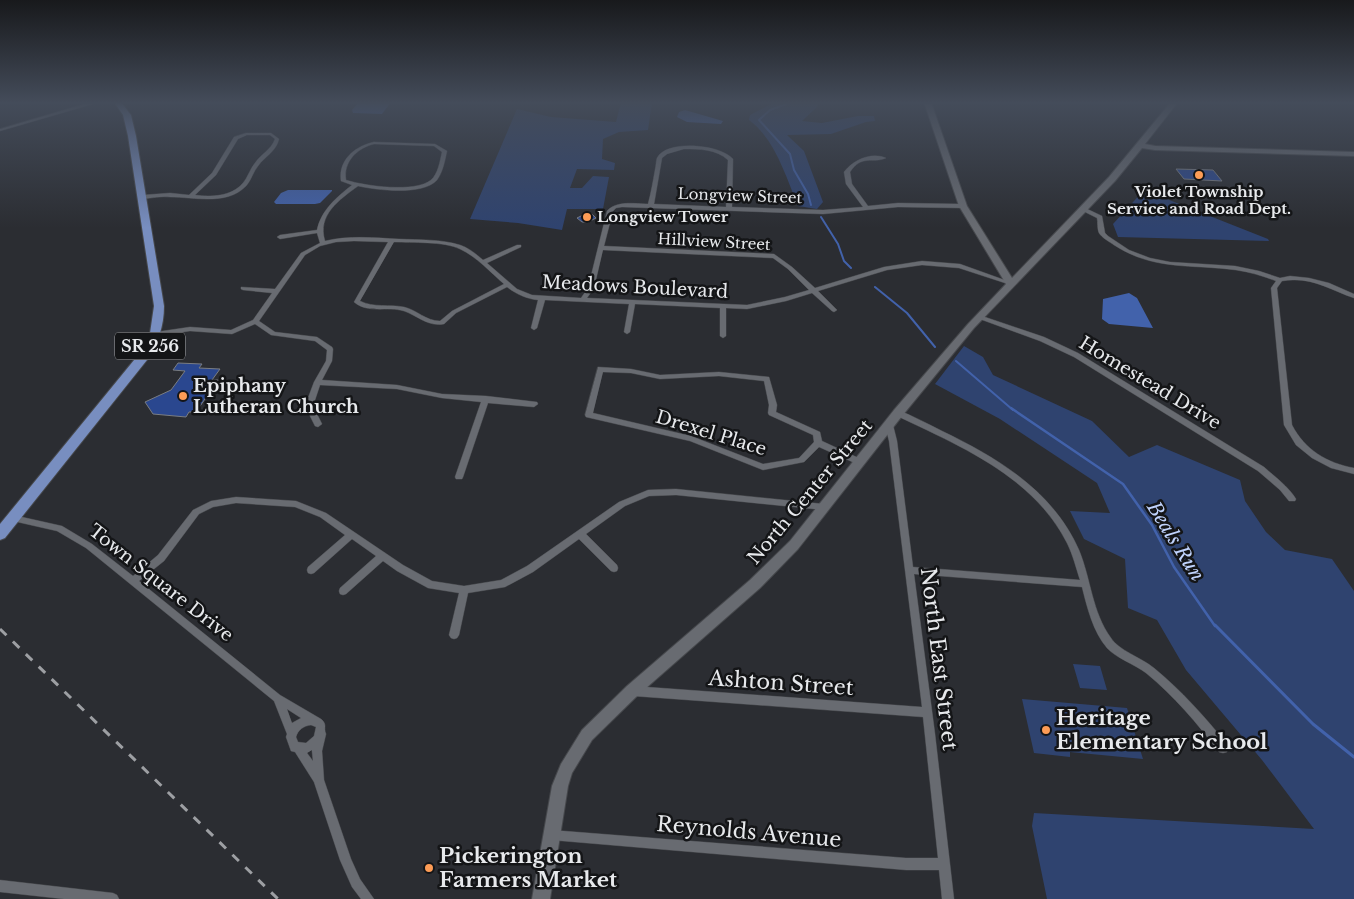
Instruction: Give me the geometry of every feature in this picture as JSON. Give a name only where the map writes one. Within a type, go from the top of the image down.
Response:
[{"type":"main road","name":"SR 256","points":[[0,534],[137,364],[156,334],[159,324],[159,306],[134,144]]},
{"type":"main road","points":[[942,144],[963,206],[1010,283]]},
{"type":"main road","points":[[1139,146],[1354,154]]},
{"type":"main road","name":"North Center Street","points":[[541,899],[560,786],[566,769],[587,735],[632,691],[772,567],[824,507],[898,413],[979,317],[1112,179],[1139,146]]},
{"type":"street","points":[[191,196],[214,174],[232,144]]},
{"type":"street","points":[[143,197],[167,195],[218,196],[235,191],[244,184],[259,162],[277,144]]},
{"type":"street","points":[[373,144],[363,146],[352,155],[342,171],[344,181],[356,185],[413,188],[425,186],[434,180],[445,151],[436,145],[406,144]]},
{"type":"street","points":[[651,205],[660,158],[665,152],[683,148],[711,149],[724,153],[731,160],[729,208]]},
{"type":"street","points":[[660,149],[665,152]]},
{"type":"street","points":[[724,153],[730,150]]},
{"type":"street","points":[[867,208],[849,184],[848,172],[853,164],[863,159],[884,158]]},
{"type":"street","points":[[323,244],[320,227],[333,204],[356,185]]},
{"type":"street","name":"Longview Street","points":[[583,300],[591,288],[610,211],[614,207],[622,205],[822,212],[903,204],[963,206]]},
{"type":"street","points":[[1083,209],[1100,217],[1102,233],[1106,237],[1139,258],[1174,266],[1208,266],[1244,270],[1280,280],[1294,278],[1318,281],[1354,296]]},
{"type":"street","points":[[280,237],[320,230]]},
{"type":"street","name":"Meadows Boulevard","points":[[156,334],[190,329],[232,332],[255,321],[303,254],[336,240],[392,240],[446,243],[461,247],[483,262],[515,290],[532,297],[542,298],[747,307],[767,304],[886,268],[922,262],[960,266],[1010,283]]},
{"type":"street","points":[[392,240],[357,302],[363,306],[403,309],[431,324],[442,323],[454,312],[508,284]]},
{"type":"street","points":[[483,262],[518,246]]},
{"type":"street","name":"Hillview Street","points":[[601,248],[774,256],[788,265],[812,291],[834,310]]},
{"type":"street","points":[[1280,280],[1274,288],[1274,295],[1288,425],[1293,436],[1311,454],[1337,468],[1354,471]]},
{"type":"street","points":[[243,288],[276,291]]},
{"type":"street","points":[[534,328],[542,298]]},
{"type":"street","points":[[627,332],[632,302]]},
{"type":"street","points":[[722,336],[723,306]]},
{"type":"street","name":"Homestead Drive","points":[[979,317],[1042,339],[1106,372],[1250,461],[1272,478],[1292,499]]},
{"type":"street","points":[[255,321],[273,334],[317,339],[330,350],[329,361],[317,382],[310,406],[318,424]]},
{"type":"street","name":"Drexel Place","points":[[600,369],[630,371],[660,377],[719,374],[767,379],[773,405],[772,413],[817,434],[818,443],[801,460],[763,467],[691,439],[589,416],[600,369]]},
{"type":"street","points":[[317,382],[397,387],[442,396],[534,404]]},
{"type":"street","points":[[459,477],[486,399]]},
{"type":"street","points":[[898,413],[977,453],[1021,481],[1058,519],[1071,541],[1095,615],[1107,642],[1121,653],[1138,661],[1167,684],[1223,748]]},
{"type":"street","name":"North East Street","points":[[889,425],[893,441],[927,712],[948,899]]},
{"type":"street","points":[[818,443],[860,462]]},
{"type":"street","points":[[134,580],[161,558],[196,512],[211,504],[236,500],[296,504],[323,515],[382,556],[431,585],[464,590],[502,584],[530,569],[622,504],[648,493],[692,494],[824,507]]},
{"type":"street","name":"Town Square Drive","points":[[13,518],[47,524],[64,530],[89,546],[134,580],[277,698],[314,720]]},
{"type":"street","points":[[580,534],[614,568]]},
{"type":"street","points":[[311,570],[351,535]]},
{"type":"street","points":[[343,592],[382,556]]},
{"type":"street","points":[[909,570],[1086,584]]},
{"type":"street","points":[[454,635],[464,590]]},
{"type":"street","name":"Ashton Street","points":[[632,691],[927,712]]},
{"type":"street","name":"Town Square Drive","points":[[277,698],[292,734],[291,741],[298,748],[319,780],[346,860],[356,883],[368,899]]},
{"type":"street","points":[[292,734],[303,721],[314,720],[321,725],[321,734],[311,746],[298,748]]},
{"type":"street","name":"Town Square Drive","points":[[319,780],[317,751],[321,734]]},
{"type":"street","name":"Reynolds Avenue","points":[[551,834],[906,864],[944,864]]},
{"type":"street","points":[[0,886],[113,899]]},
{"type":"shaded area","points":[[502,144],[603,144],[602,159],[615,163],[614,170],[577,169],[570,188],[582,188],[593,176],[609,177],[603,209],[567,209],[562,230],[518,223],[470,219]]},
{"type":"shaded area","points":[[770,144],[797,144],[804,151],[823,202],[817,209],[798,206]]},
{"type":"shaded area","points":[[288,190],[332,191],[320,203],[315,204],[276,204],[274,202],[281,193]]},
{"type":"shaded area","points":[[1144,190],[1269,241],[1118,237],[1113,224]]},
{"type":"shaded area","points":[[1129,293],[1137,298],[1153,328],[1109,324],[1102,319],[1103,299]]},
{"type":"shaded area","points":[[964,346],[983,357],[993,375],[1092,421],[1129,457],[1157,445],[1240,480],[1245,501],[1266,532],[1285,550],[1332,559],[1354,591],[1354,899],[1047,899],[1032,826],[1034,813],[1314,829],[1262,760],[1186,670],[1157,620],[1128,608],[1125,559],[1084,539],[1070,511],[1110,513],[1097,483],[1000,419],[935,384]]},
{"type":"shaded area","points":[[1073,664],[1100,666],[1107,690],[1080,688]]},
{"type":"shaded area","points":[[1022,699],[1127,708],[1143,759],[1070,752],[1070,757],[1034,753]]},
{"type":"building","name":"Violet Township Service and Road Dept.","points":[[1176,169],[1213,170],[1222,181],[1184,179]]},
{"type":"building","name":"Longview Tower","points":[[587,213],[592,214],[596,218],[588,222],[582,222],[577,218]]},
{"type":"building","name":"Epiphany Lutheran Church","points":[[178,363],[202,364],[199,368],[220,369],[212,380],[218,380],[196,412],[189,412],[186,417],[153,414],[145,402],[171,390],[185,371],[173,370]]},
{"type":"waterway","name":"Beals Run","points":[[781,144],[790,154],[794,170],[808,194],[811,205]]},
{"type":"waterway","name":"Beals Run","points":[[821,217],[838,244],[844,261],[851,268]]},
{"type":"waterway","name":"Beals Run","points":[[875,287],[907,313],[935,347]]},
{"type":"waterway","name":"Beals Run","points":[[956,361],[1013,410]]},
{"type":"waterway","name":"Beals Run","points":[[1011,408],[1123,484],[1152,525],[1174,567],[1215,626]]},
{"type":"waterway","name":"Beals Run","points":[[1215,625],[1313,724],[1354,757]]},
{"type":"railway","points":[[0,629],[278,899]]},
{"type":"place","name":"Violet Township Service and Road Dept.","points":[[1199,175]]},
{"type":"place","name":"Longview Tower","points":[[587,217]]},
{"type":"place","name":"Epiphany Lutheran Church","points":[[183,396]]},
{"type":"place","name":"Heritage Elementary School","points":[[1046,730]]},
{"type":"place","name":"Pickerington Farmers Market","points":[[429,868]]}]
